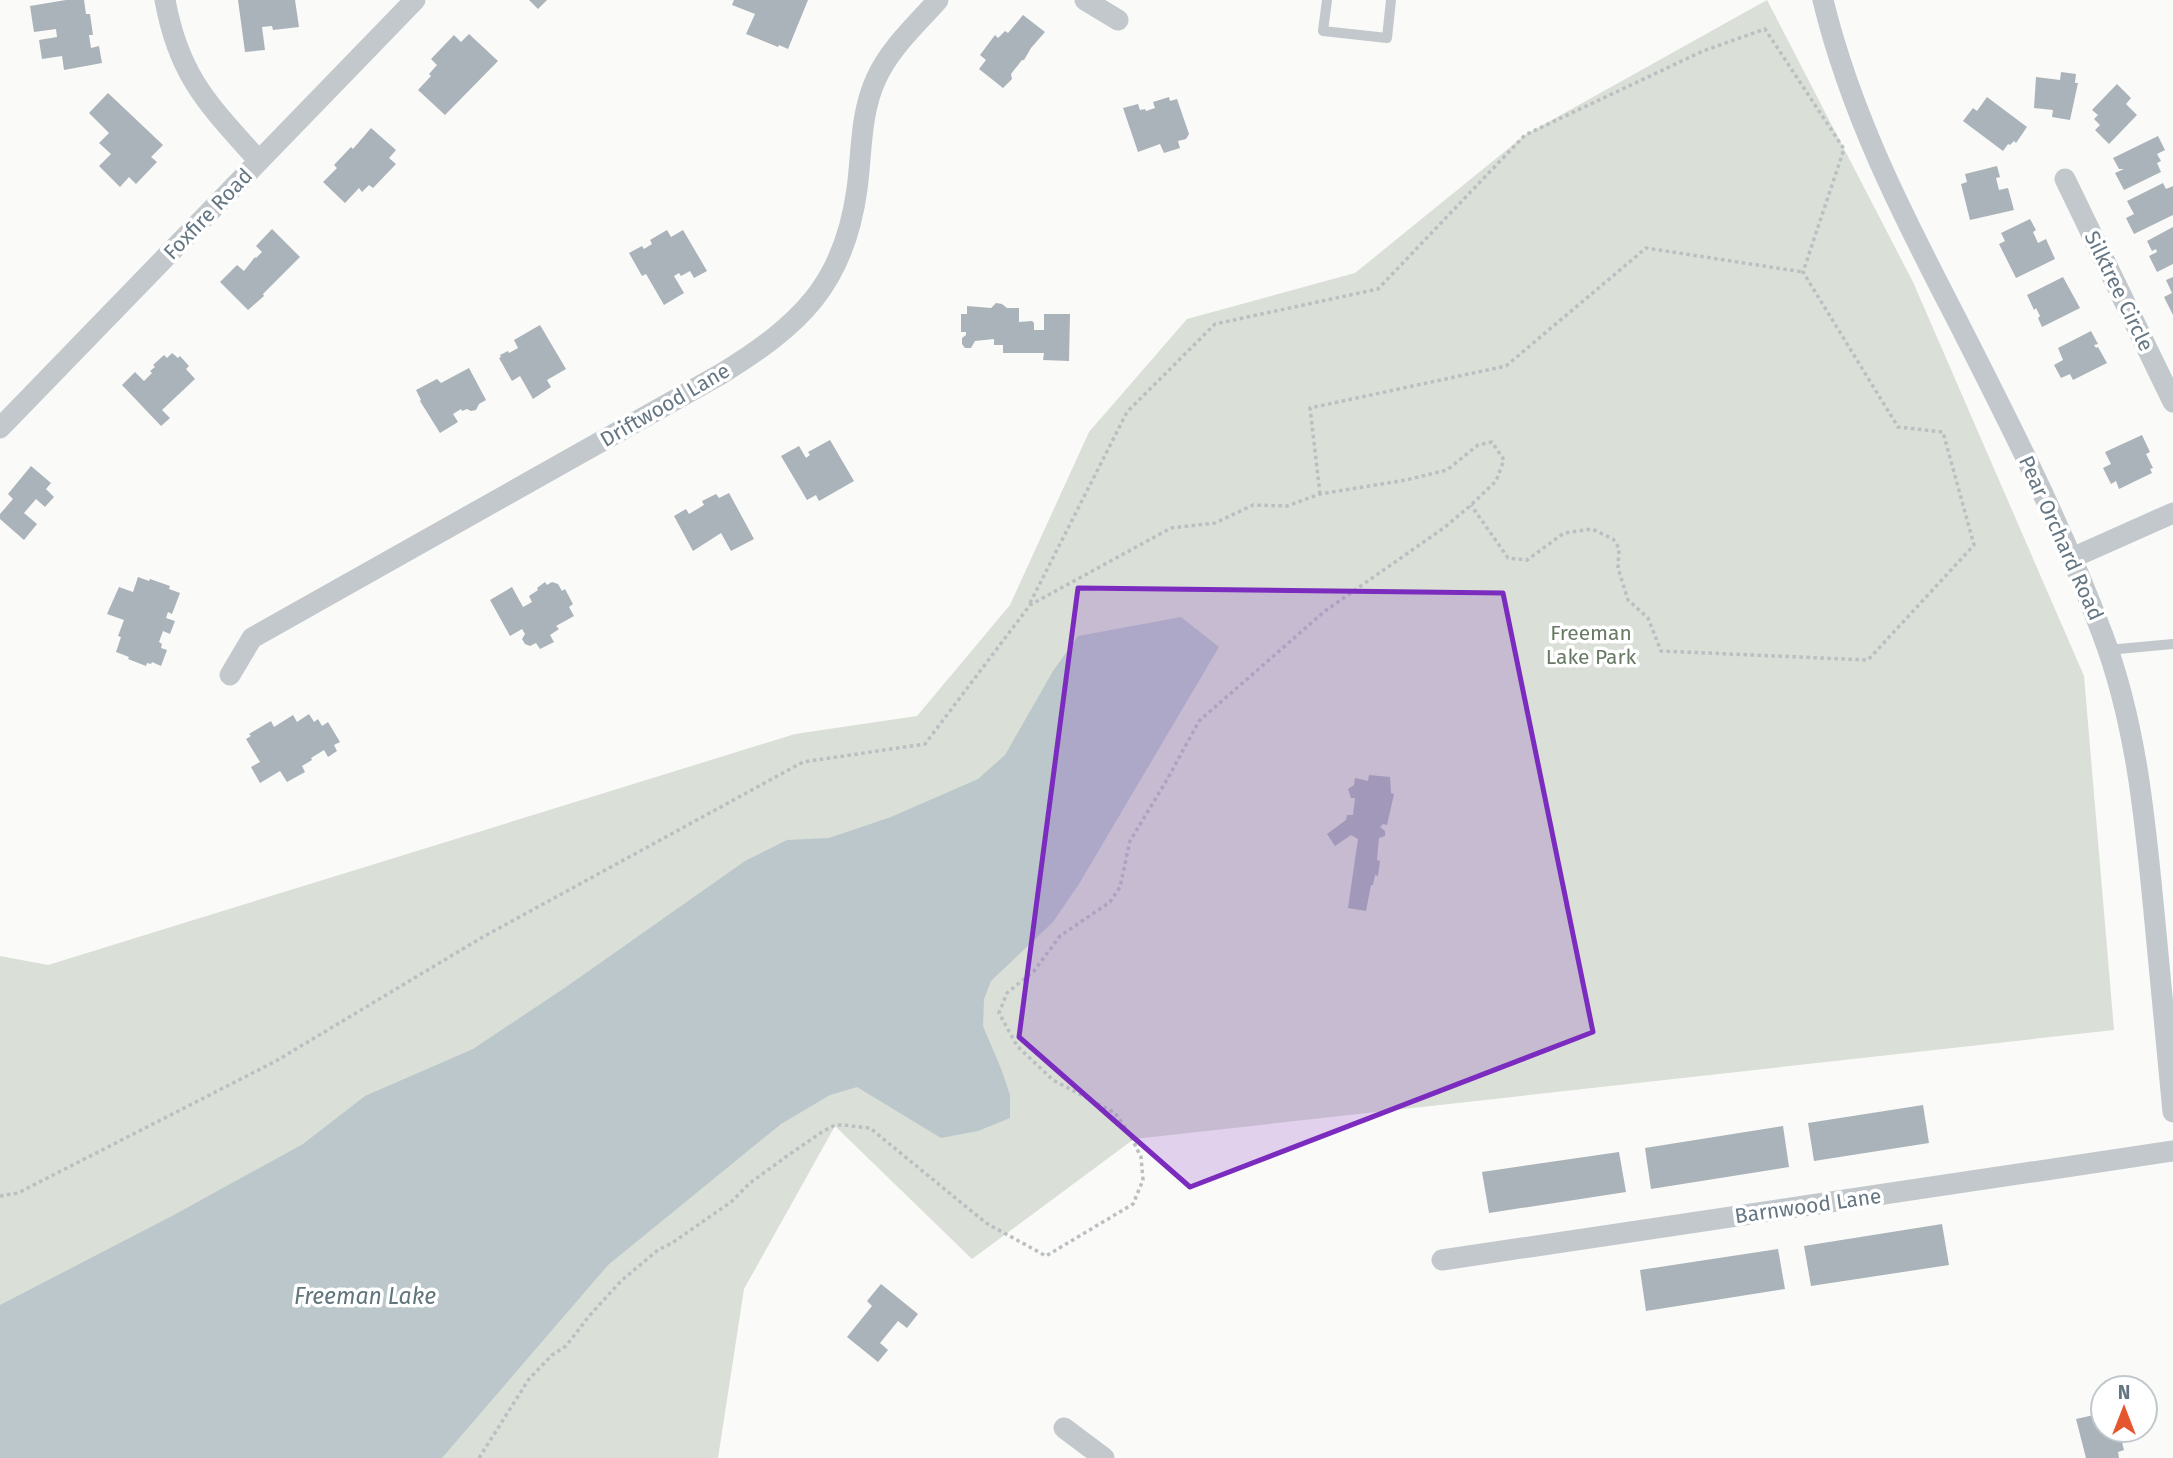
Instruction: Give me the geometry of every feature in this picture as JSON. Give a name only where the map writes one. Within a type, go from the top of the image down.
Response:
[{"type":"street","points":[[165,0],[176,44],[194,83],[205,101],[259,160]]},
{"type":"street","name":"Foxfire Road","points":[[0,428],[415,0]]},
{"type":"street","name":"Driftwood Lane","points":[[230,675],[252,638],[721,374],[784,331],[830,278],[842,247],[857,189],[864,117],[876,79],[892,50],[938,0]]},
{"type":"street","points":[[1085,0],[1118,20]]},
{"type":"street","name":"Pear Orchard Road","points":[[1822,0],[1843,69],[1876,156],[2040,486],[2072,558],[2117,676],[2138,773],[2151,874],[2173,1104]]},
{"type":"street","name":"Silktree Circle","points":[[2065,179],[2173,402]]},
{"type":"street","points":[[2072,558],[2173,513]]},
{"type":"street","name":"Barnwood Lane","points":[[1442,1260],[2173,1151]]},
{"type":"street","points":[[1064,1428],[1104,1458]]},
{"type":"lane","points":[[1327,0],[1323,31],[1387,38],[1391,0]]},
{"type":"lane","points":[[2108,649],[2173,644]]},
{"type":"path","points":[[0,1196],[19,1193],[276,1062],[481,938],[803,762],[925,744],[1030,605],[1127,412],[1215,324],[1378,289],[1525,135],[1703,51],[1765,29],[1844,149],[1803,272]]},
{"type":"path","points":[[1321,494],[1310,408],[1506,366],[1646,248],[1803,272],[1898,427],[1943,432],[1974,545],[1868,660],[1661,651],[1648,618],[1628,600],[1618,568],[1619,548],[1613,539],[1592,530],[1564,533],[1527,560],[1508,558],[1471,505]]},
{"type":"path","points":[[479,1458],[529,1379],[552,1355],[566,1346],[622,1280],[658,1250],[731,1202],[750,1183],[811,1138],[835,1125],[870,1128],[986,1223],[1046,1256],[1133,1204],[1143,1180],[1141,1157],[1129,1133],[1115,1113],[1053,1080],[1017,1046],[999,1013],[1007,993],[1034,971],[1060,936],[1110,902],[1120,887],[1130,841],[1199,721],[1325,611],[1445,527],[1471,505],[1496,481],[1504,460],[1492,442],[1478,445],[1447,470],[1406,480],[1321,494],[1287,506],[1253,505],[1215,523],[1171,528],[1030,605]]},
{"type":"highlighted area","points":[[1078,588],[1503,593],[1593,1032],[1190,1187],[1019,1037]]},
{"type":"green space","name":"Freeman Lake Park","points":[[1767,0],[1913,282],[2084,676],[2114,1030],[1134,1139],[972,1259],[835,1126],[744,1289],[718,1458],[0,1458],[0,956],[48,965],[795,734],[917,716],[1010,605],[1089,432],[1187,319],[1355,273],[1525,135]]},
{"type":"water","name":"Freeman Lake","points":[[1181,617],[1219,647],[1079,884],[1053,922],[991,981],[984,999],[983,1026],[1010,1095],[1010,1118],[978,1131],[941,1138],[857,1087],[830,1095],[781,1124],[608,1265],[442,1458],[0,1458],[0,1305],[172,1216],[303,1144],[365,1096],[473,1049],[745,861],[787,840],[829,838],[891,817],[978,779],[1005,755],[1053,671],[1078,636]]},
{"type":"building","points":[[84,0],[86,14],[90,14],[93,35],[89,35],[91,48],[99,46],[102,63],[64,70],[62,56],[42,59],[39,40],[57,37],[56,29],[34,32],[30,6]]},
{"type":"building","points":[[238,0],[295,0],[299,27],[273,30],[272,26],[262,27],[265,50],[245,52]]},
{"type":"building","points":[[529,0],[547,0],[538,9]]},
{"type":"building","points":[[734,0],[808,0],[788,49],[746,34],[755,14],[732,5]]},
{"type":"building","points":[[1023,15],[1045,32],[1003,88],[979,69],[986,60],[980,55],[995,35],[998,38],[1005,31],[1008,33]]},
{"type":"building","points":[[469,34],[498,61],[445,115],[418,90],[437,65],[431,59],[454,35],[461,42]]},
{"type":"building","points":[[2061,72],[2076,74],[2075,83],[2078,83],[2070,120],[2052,117],[2053,110],[2034,108],[2036,77],[2060,80]]},
{"type":"building","points":[[2117,84],[2131,98],[2126,104],[2137,115],[2109,144],[2095,130],[2100,125],[2094,119],[2098,115],[2092,110]]},
{"type":"building","points":[[108,93],[163,145],[151,157],[157,162],[136,184],[129,177],[120,187],[99,166],[111,154],[99,143],[109,133],[89,113]]},
{"type":"building","points":[[1169,97],[1170,101],[1177,99],[1189,134],[1186,139],[1178,141],[1180,148],[1164,153],[1160,144],[1138,152],[1123,108],[1138,104],[1140,110],[1146,111],[1155,108],[1153,102]]},
{"type":"building","points":[[1987,97],[2027,127],[2016,143],[2014,141],[2008,144],[2003,151],[1963,121],[1973,108],[1977,111]]},
{"type":"building","points":[[371,128],[396,150],[389,158],[396,164],[373,188],[369,185],[362,192],[359,188],[345,203],[323,182],[337,168],[334,165],[351,147],[353,149]]},
{"type":"building","points":[[2158,136],[2165,150],[2157,154],[2161,161],[2157,163],[2161,172],[2124,190],[2115,173],[2124,169],[2119,169],[2113,158]]},
{"type":"building","points":[[1997,166],[1999,190],[2008,188],[2014,210],[1970,220],[1961,184],[1967,182],[1965,174]]},
{"type":"building","points":[[2163,183],[2166,189],[2173,186],[2173,215],[2134,234],[2126,218],[2134,214],[2127,201]]},
{"type":"building","points":[[2030,219],[2036,230],[2033,232],[2038,243],[2046,239],[2055,259],[2016,278],[1999,244],[2005,241],[2001,233]]},
{"type":"building","points":[[2173,227],[2173,264],[2157,272],[2149,256],[2157,252],[2156,249],[2152,251],[2147,241]]},
{"type":"building","points":[[272,229],[300,257],[248,310],[220,282],[237,265],[244,271],[262,252],[256,246]]},
{"type":"building","points":[[667,230],[671,237],[683,230],[707,271],[694,278],[690,271],[674,276],[684,293],[664,305],[646,274],[642,276],[629,253],[642,246],[644,249],[652,244],[650,240]]},
{"type":"building","points":[[2063,277],[2080,308],[2042,327],[2038,318],[2040,316],[2027,295]]},
{"type":"building","points":[[2173,277],[2173,315],[2164,297],[2172,293],[2166,280]]},
{"type":"building","points":[[996,303],[1007,308],[1019,308],[1019,322],[1032,321],[1034,330],[1044,330],[1044,314],[1070,314],[1069,361],[1043,360],[1044,353],[1003,353],[1003,345],[994,345],[994,339],[975,341],[971,348],[965,348],[962,338],[966,332],[961,332],[961,314],[967,314],[967,306],[991,308]]},
{"type":"building","points":[[540,325],[566,369],[547,380],[551,387],[533,399],[520,376],[512,381],[499,358],[500,355],[518,348],[514,340]]},
{"type":"building","points":[[2091,331],[2098,344],[2094,345],[2107,363],[2073,380],[2070,374],[2061,378],[2054,365],[2063,360],[2058,348]]},
{"type":"building","points":[[172,353],[178,358],[180,356],[189,366],[186,369],[195,379],[162,410],[170,418],[161,426],[122,385],[135,372],[144,381],[152,373],[150,371],[155,367],[153,365],[164,355],[167,358]]},
{"type":"building","points":[[469,368],[486,400],[479,404],[476,410],[461,409],[453,414],[458,422],[440,433],[416,390],[437,379],[441,383]]},
{"type":"building","points":[[2142,435],[2150,452],[2146,454],[2153,468],[2150,469],[2152,473],[2119,489],[2116,481],[2111,484],[2103,468],[2111,464],[2105,452]]},
{"type":"building","points":[[830,440],[854,481],[819,501],[816,495],[807,500],[781,456],[799,446],[806,458],[810,455],[808,452]]},
{"type":"building","points":[[31,466],[51,483],[46,489],[54,497],[45,507],[36,499],[24,513],[37,524],[24,540],[0,519],[0,514],[13,499],[8,494]]},
{"type":"building","points":[[729,493],[754,539],[731,551],[721,533],[693,551],[674,516],[686,509],[689,514],[704,505],[702,501],[716,494],[719,498]]},
{"type":"building","points":[[138,577],[170,586],[169,589],[180,593],[172,614],[168,612],[166,618],[175,621],[170,634],[163,631],[159,642],[162,644],[161,648],[167,650],[161,666],[152,662],[146,666],[116,652],[124,620],[107,614],[119,587],[133,592]]},
{"type":"building","points":[[545,582],[547,585],[552,582],[558,584],[562,591],[565,589],[573,604],[569,607],[574,616],[556,626],[559,629],[550,635],[554,642],[540,649],[536,643],[530,646],[525,644],[522,629],[510,636],[490,600],[512,587],[523,607],[532,602],[529,596]]},
{"type":"building","points":[[309,714],[314,722],[318,719],[322,726],[328,722],[340,742],[334,745],[337,751],[328,757],[324,750],[311,758],[312,760],[302,766],[305,772],[287,782],[280,771],[260,783],[251,767],[260,762],[246,739],[251,736],[249,734],[271,721],[274,727],[293,715],[297,722]]},
{"type":"building","points":[[1369,775],[1390,777],[1391,793],[1394,794],[1387,825],[1380,827],[1385,831],[1385,836],[1379,838],[1378,876],[1375,875],[1371,885],[1366,911],[1348,908],[1358,839],[1351,835],[1335,846],[1327,834],[1346,820],[1347,815],[1353,815],[1355,798],[1351,798],[1348,789],[1354,785],[1355,778],[1368,781]]},
{"type":"building","points":[[1923,1105],[1929,1143],[1814,1161],[1808,1123]]},
{"type":"building","points":[[1783,1126],[1789,1167],[1651,1189],[1645,1148]]},
{"type":"building","points":[[1619,1152],[1626,1192],[1489,1213],[1482,1172]]},
{"type":"building","points":[[1942,1224],[1949,1265],[1811,1286],[1804,1246]]},
{"type":"building","points":[[1778,1249],[1785,1289],[1646,1311],[1640,1270]]},
{"type":"building","points":[[881,1284],[918,1314],[907,1328],[898,1321],[880,1343],[888,1350],[878,1362],[847,1337],[872,1306],[867,1301]]},
{"type":"building","points":[[2089,1416],[2089,1444],[2122,1444],[2124,1450],[2118,1452],[2119,1458],[2086,1458],[2076,1419]]}]
